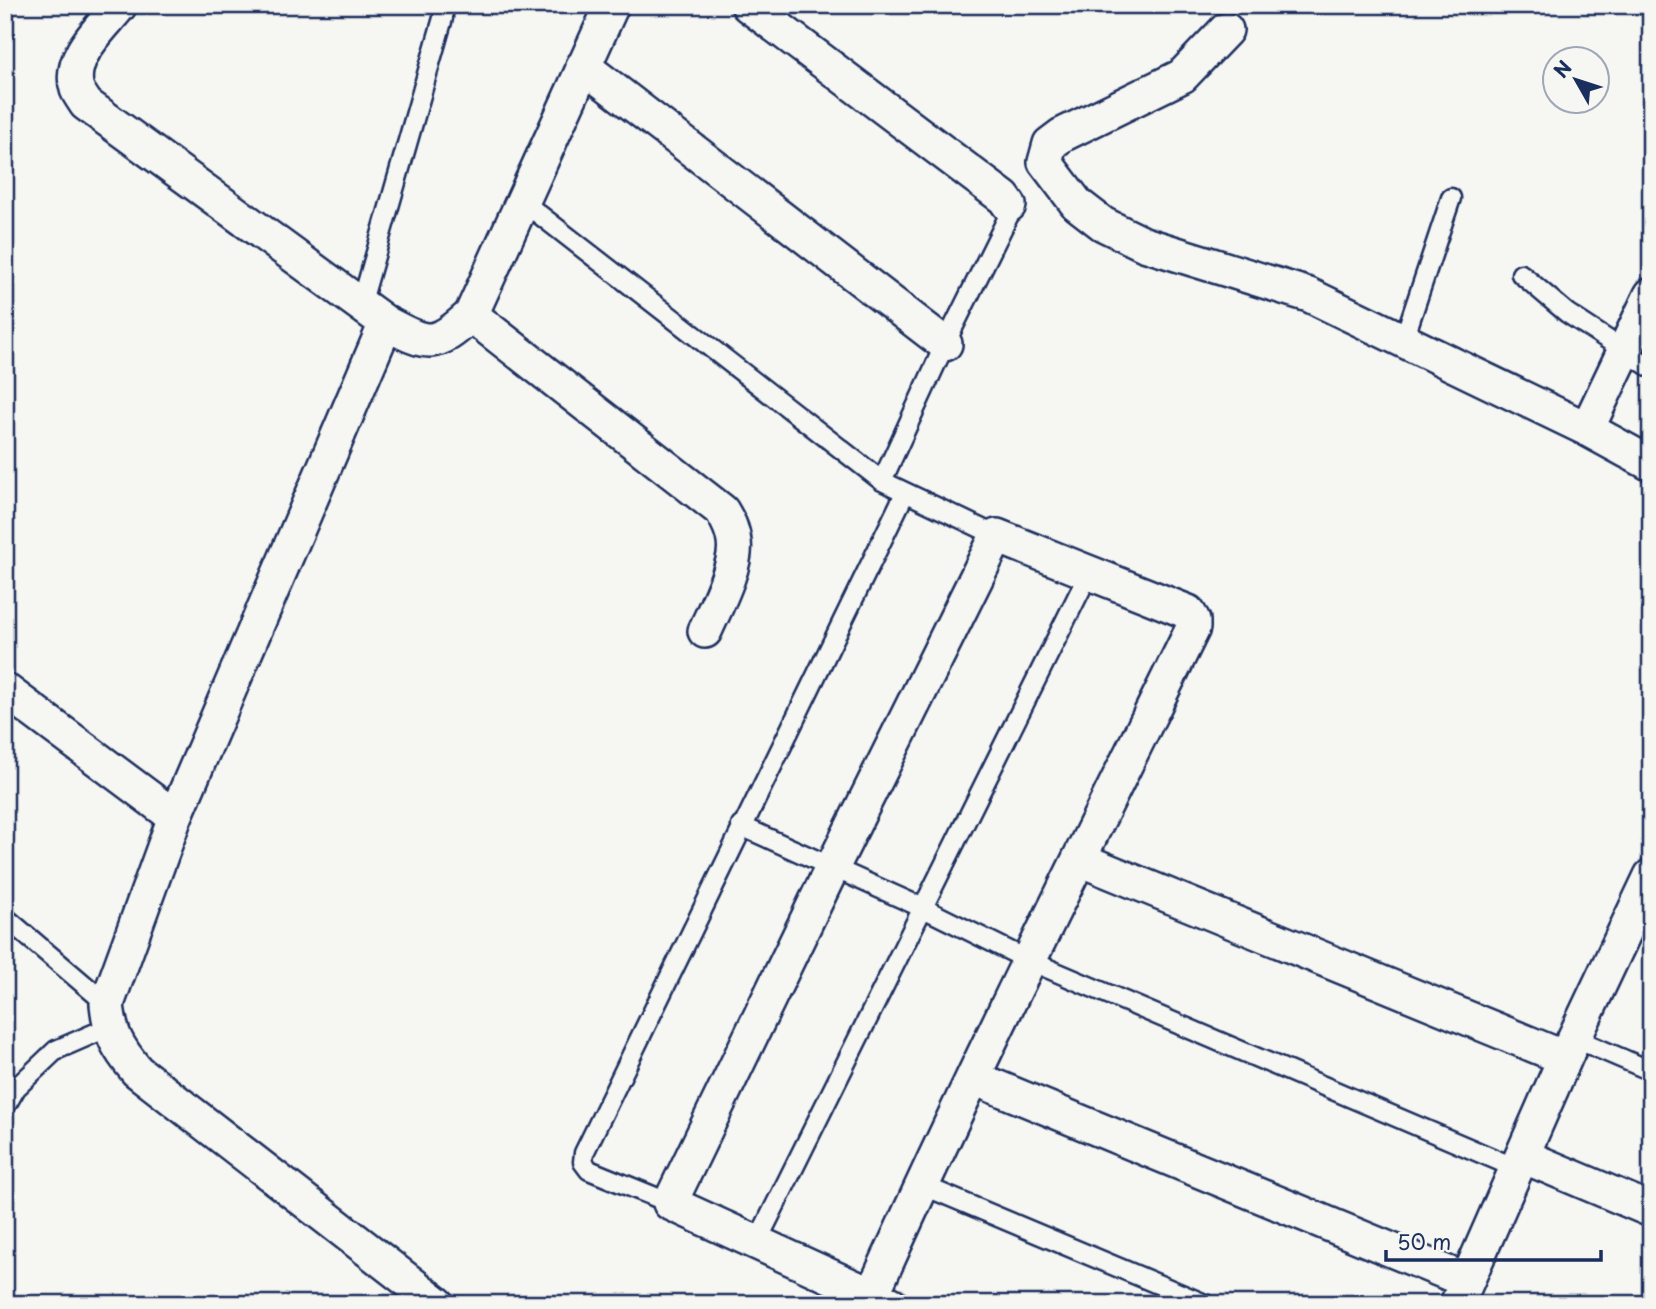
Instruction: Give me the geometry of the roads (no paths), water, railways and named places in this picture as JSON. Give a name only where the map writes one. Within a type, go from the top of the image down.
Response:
[{"type":"street","points":[[120,5],[82,53],[76,71],[77,89],[86,103],[373,314],[418,340],[434,341],[451,333],[471,315],[612,5]]},
{"type":"street","points":[[748,5],[1004,198],[1009,205]]},
{"type":"street","points":[[1226,30],[1182,76],[1062,135],[1050,144],[1045,162],[1077,204],[1103,224],[1144,244],[1308,295],[1403,342],[1598,406],[1651,464]]},
{"type":"street","points":[[583,66],[945,344]]},
{"type":"street","points":[[1598,406],[1638,360],[1651,295]]},
{"type":"street","points":[[373,314],[176,817],[108,1015],[119,1050],[159,1090],[438,1304]]},
{"type":"street","points":[[471,315],[722,511],[731,525],[735,545],[729,571],[705,631]]},
{"type":"street","points":[[997,536],[1089,573],[1188,612],[1194,628],[1028,960],[922,1185],[882,1299],[670,1203],[997,536]]},
{"type":"street","points":[[5,690],[176,817]]},
{"type":"street","points":[[1079,859],[1570,1048]]},
{"type":"street","points":[[974,1078],[1462,1292],[1570,1048],[1638,936],[1651,876]]},
{"type":"street","points":[[1521,1162],[1651,1210]]},
{"type":"lane","points":[[373,314],[443,18],[443,5]]},
{"type":"lane","points":[[1403,342],[1451,198]]},
{"type":"lane","points":[[522,201],[882,481],[997,536]]},
{"type":"lane","points":[[882,481],[945,344],[1010,214],[1009,205]]},
{"type":"lane","points":[[1521,274],[1567,313],[1638,360]]},
{"type":"lane","points":[[670,1203],[589,1170],[583,1163],[584,1153],[905,493]]},
{"type":"lane","points":[[757,1242],[1089,573]]},
{"type":"lane","points":[[741,826],[923,908],[1028,960],[1521,1162]]},
{"type":"lane","points":[[5,917],[108,1015],[57,1050],[16,1088],[5,1107]]},
{"type":"lane","points":[[1570,1048],[1651,1071]]},
{"type":"lane","points":[[922,1185],[1205,1304]]}]
